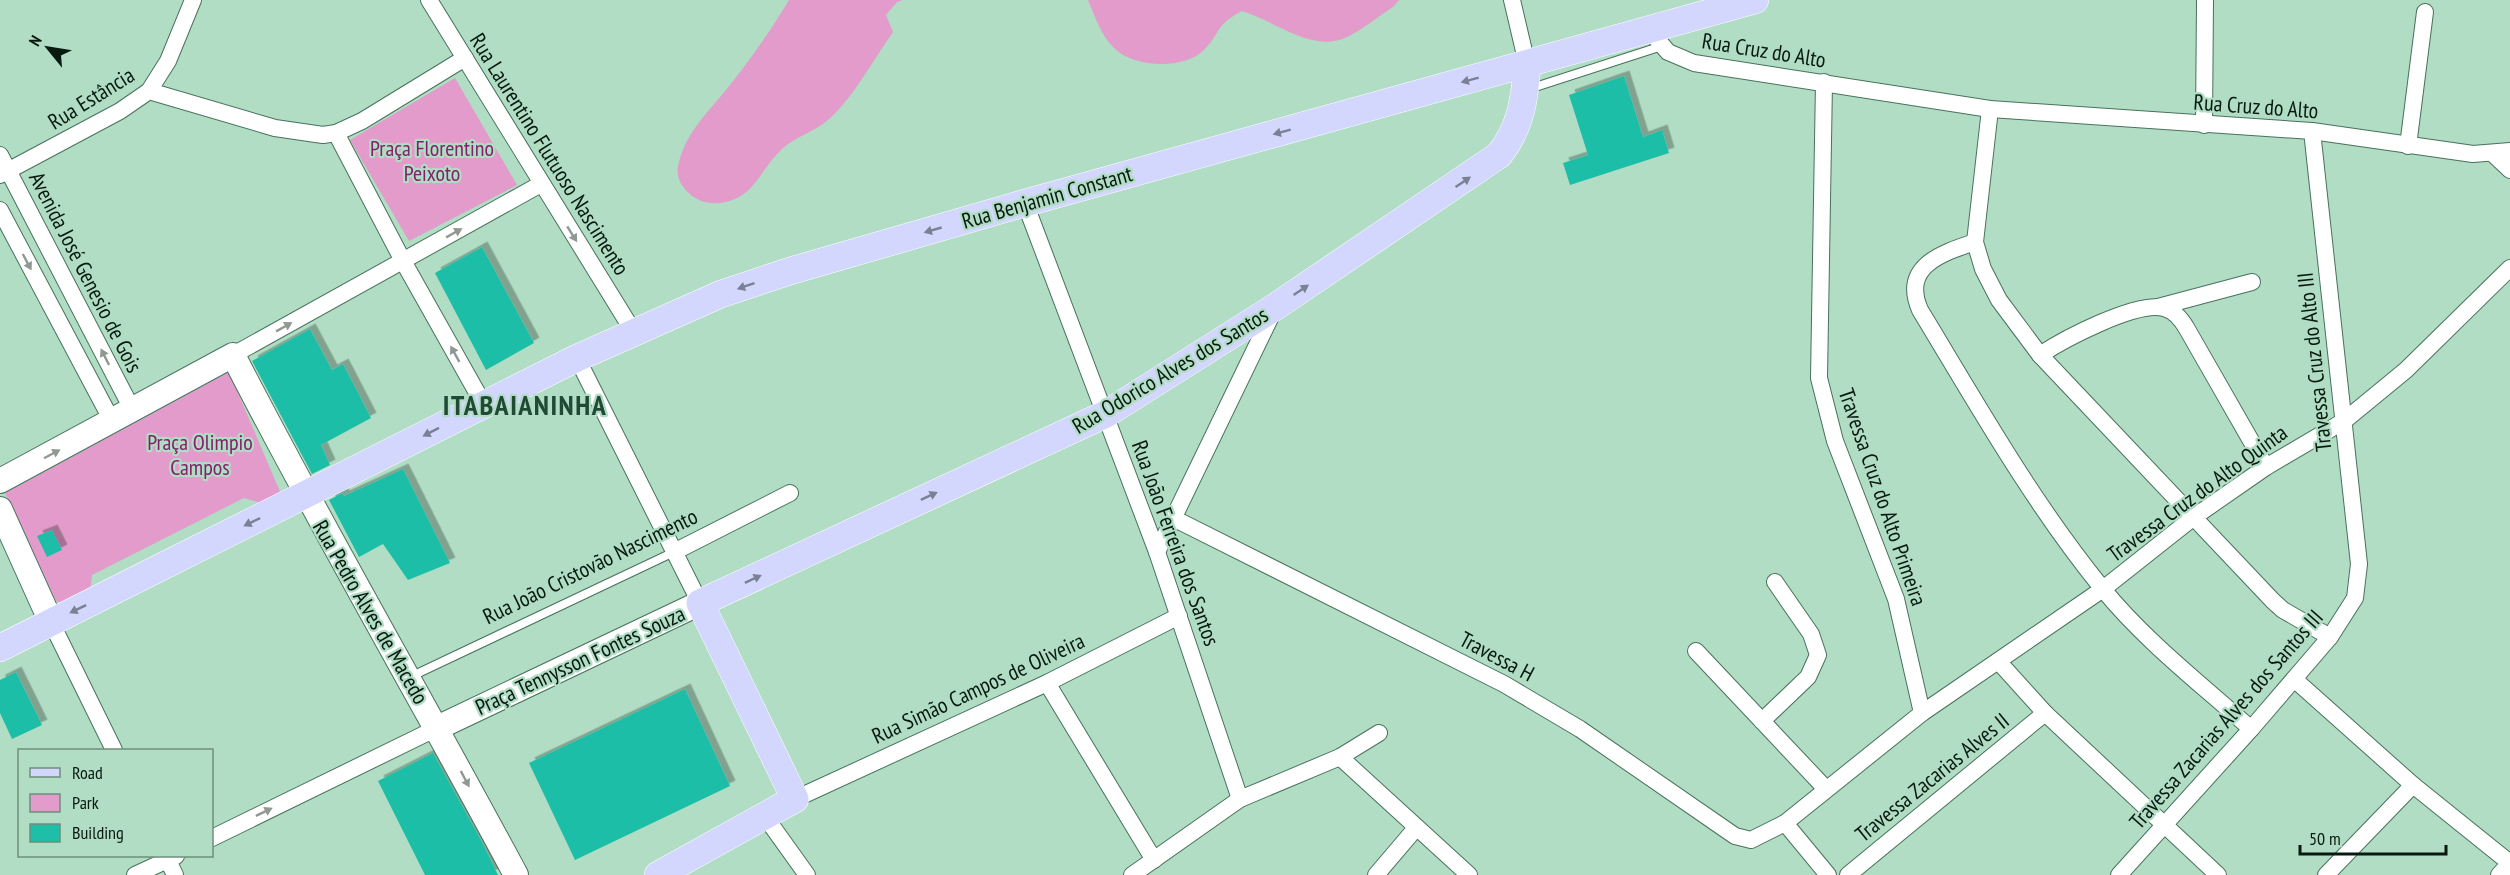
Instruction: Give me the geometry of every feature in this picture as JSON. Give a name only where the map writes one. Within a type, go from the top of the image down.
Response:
[{"type":"main road","name":"Rua Benjamin Constant","points":[[305,496],[576,358],[721,294],[790,271],[1024,203],[1526,77],[1656,38],[1755,0]]},
{"type":"main road","name":"Rua Odorico Alves dos Santos","points":[[700,603],[1106,414],[1275,307],[1499,155],[1518,124],[1526,77]]},
{"type":"main road","points":[[0,481],[232,356],[305,496],[0,648]]},
{"type":"main road","name":"Rua Pedro Alves de Macedo","points":[[305,496],[437,728]]},
{"type":"main road","points":[[0,509],[51,622]]},
{"type":"main road","name":"Praça Tennysson Fontes Souza","points":[[437,728],[700,603],[795,799]]},
{"type":"main road","points":[[437,728],[516,875]]},
{"type":"main road","points":[[658,875],[795,799]]},
{"type":"street","name":"Rua Estância","points":[[4,173],[120,111],[150,91],[168,61],[193,0]]},
{"type":"street","name":"Rua Laurentino Flutuoso Nascimento","points":[[429,0],[633,331]]},
{"type":"street","points":[[1512,0],[1526,77]]},
{"type":"street","points":[[2204,125],[2205,0]]},
{"type":"street","points":[[2408,146],[2425,12]]},
{"type":"street","name":"Rua Cruz do Alto","points":[[1656,38],[1679,59],[1694,63],[1990,109],[2312,131],[2473,154],[2510,151]]},
{"type":"street","points":[[150,91],[275,128],[307,135],[336,133],[362,121],[465,58]]},
{"type":"street","name":"Travessa Cruz do Alto Primeira","points":[[1824,82],[1819,378],[1835,441],[1896,599],[1922,713]]},
{"type":"street","points":[[1990,109],[1975,242],[1983,269],[2000,300],[2040,355],[2273,601],[2330,637]]},
{"type":"street","name":"Travessa Cruz do Alto III","points":[[2312,131],[2359,564],[2358,587]]},
{"type":"street","points":[[336,133],[403,261],[484,405]]},
{"type":"street","points":[[2492,153],[2510,170]]},
{"type":"street","name":"Avenida José Genesio de Gois","points":[[0,155],[4,173],[122,415]]},
{"type":"street","points":[[232,356],[541,184]]},
{"type":"street","name":"Rua João Ferreira dos Santos","points":[[1024,203],[1157,552],[1240,799]]},
{"type":"street","name":"Avenida José Genesio de Gois","points":[[0,210],[122,415]]},
{"type":"street","points":[[1975,242],[1947,251],[1927,264],[1916,281],[1915,300],[2004,449],[2103,590],[2152,640],[2252,729]]},
{"type":"street","name":"Travessa Cruz do Alto Quinta","points":[[1922,713],[2103,590],[2194,517],[2266,467],[2344,421],[2406,370],[2510,268]]},
{"type":"street","points":[[2040,355],[2095,324],[2252,282]]},
{"type":"street","points":[[1157,552],[1275,307]]},
{"type":"street","points":[[2157,307],[2166,308],[2181,319],[2266,467]]},
{"type":"street","points":[[576,358],[700,603]]},
{"type":"street","name":"Rua João Cristovão Nascimento","points":[[674,552],[790,493]]},
{"type":"street","name":"Travessa H","points":[[1173,518],[1504,684],[1580,729],[1735,836],[1751,840],[1785,823]]},
{"type":"street","points":[[1762,721],[1808,677],[1818,655],[1811,634],[1775,582]]},
{"type":"street","name":"Travessa Zacarias Alves dos Santos III","points":[[2119,875],[2252,729],[2330,637],[2350,608],[2358,587]]},
{"type":"street","name":"Rua Simão Campos de Oliveira","points":[[795,799],[1047,683],[1179,616]]},
{"type":"street","points":[[51,622],[114,749]]},
{"type":"street","points":[[1696,651],[1826,789]]},
{"type":"street","points":[[1998,661],[2045,713],[2218,875]]},
{"type":"street","points":[[2294,679],[2413,785],[2510,863],[2499,875]]},
{"type":"street","points":[[1047,683],[1154,860]]},
{"type":"street","points":[[1828,875],[1785,823],[1922,713]]},
{"type":"street","name":"Travessa Zacarias Alves II","points":[[1860,872],[2045,713]]},
{"type":"street","points":[[213,838],[437,728]]},
{"type":"street","points":[[1132,875],[1240,799],[1340,757],[1380,733]]},
{"type":"street","points":[[1340,757],[1468,875]]},
{"type":"street","points":[[2326,875],[2413,785]]},
{"type":"street","points":[[764,815],[807,875]]},
{"type":"street","points":[[1376,875],[1416,828]]},
{"type":"street","points":[[135,875],[170,857],[175,875]]},
{"type":"lane","name":"Rua João Cristovão Nascimento","points":[[410,677],[674,552]]},
{"type":"green space","points":[[789,0],[903,0],[897,2],[886,15],[893,32],[837,112],[823,124],[782,149],[749,190],[741,196],[719,203],[700,200],[686,191],[679,180],[678,167],[682,151],[698,123],[751,57]]},
{"type":"green space","points":[[1088,0],[1399,0],[1359,30],[1334,41],[1307,39],[1242,11],[1227,20],[1204,50],[1195,56],[1184,61],[1159,64],[1134,60],[1114,48],[1102,32]]},
{"type":"green space","name":"Praça Florentino Peixoto","points":[[455,78],[517,185],[409,241],[350,140]]},
{"type":"green space","name":"Praça Olimpio Campos","points":[[229,372],[281,494],[264,504],[244,498],[92,575],[90,591],[61,603],[56,601],[5,493]]},
{"type":"building","points":[[1624,76],[1643,137],[1662,130],[1669,153],[1570,185],[1563,163],[1588,155],[1569,95]]},
{"type":"building","points":[[482,247],[534,343],[486,370],[435,273]]},
{"type":"building","points":[[310,329],[332,370],[343,364],[371,418],[321,445],[330,465],[312,474],[252,361]]},
{"type":"building","points":[[403,469],[450,563],[408,580],[383,544],[359,557],[329,500],[343,493],[344,496]]},
{"type":"building","points":[[52,530],[62,550],[47,557],[37,536]]},
{"type":"building","points":[[16,672],[42,725],[12,739],[0,713],[0,680]]},
{"type":"building","points":[[685,689],[730,786],[575,860],[529,763]]},
{"type":"building","points":[[433,753],[498,875],[425,875],[378,781]]},
{"type":"district","name":"ITABAIANINHA","points":[[525,405]]}]
